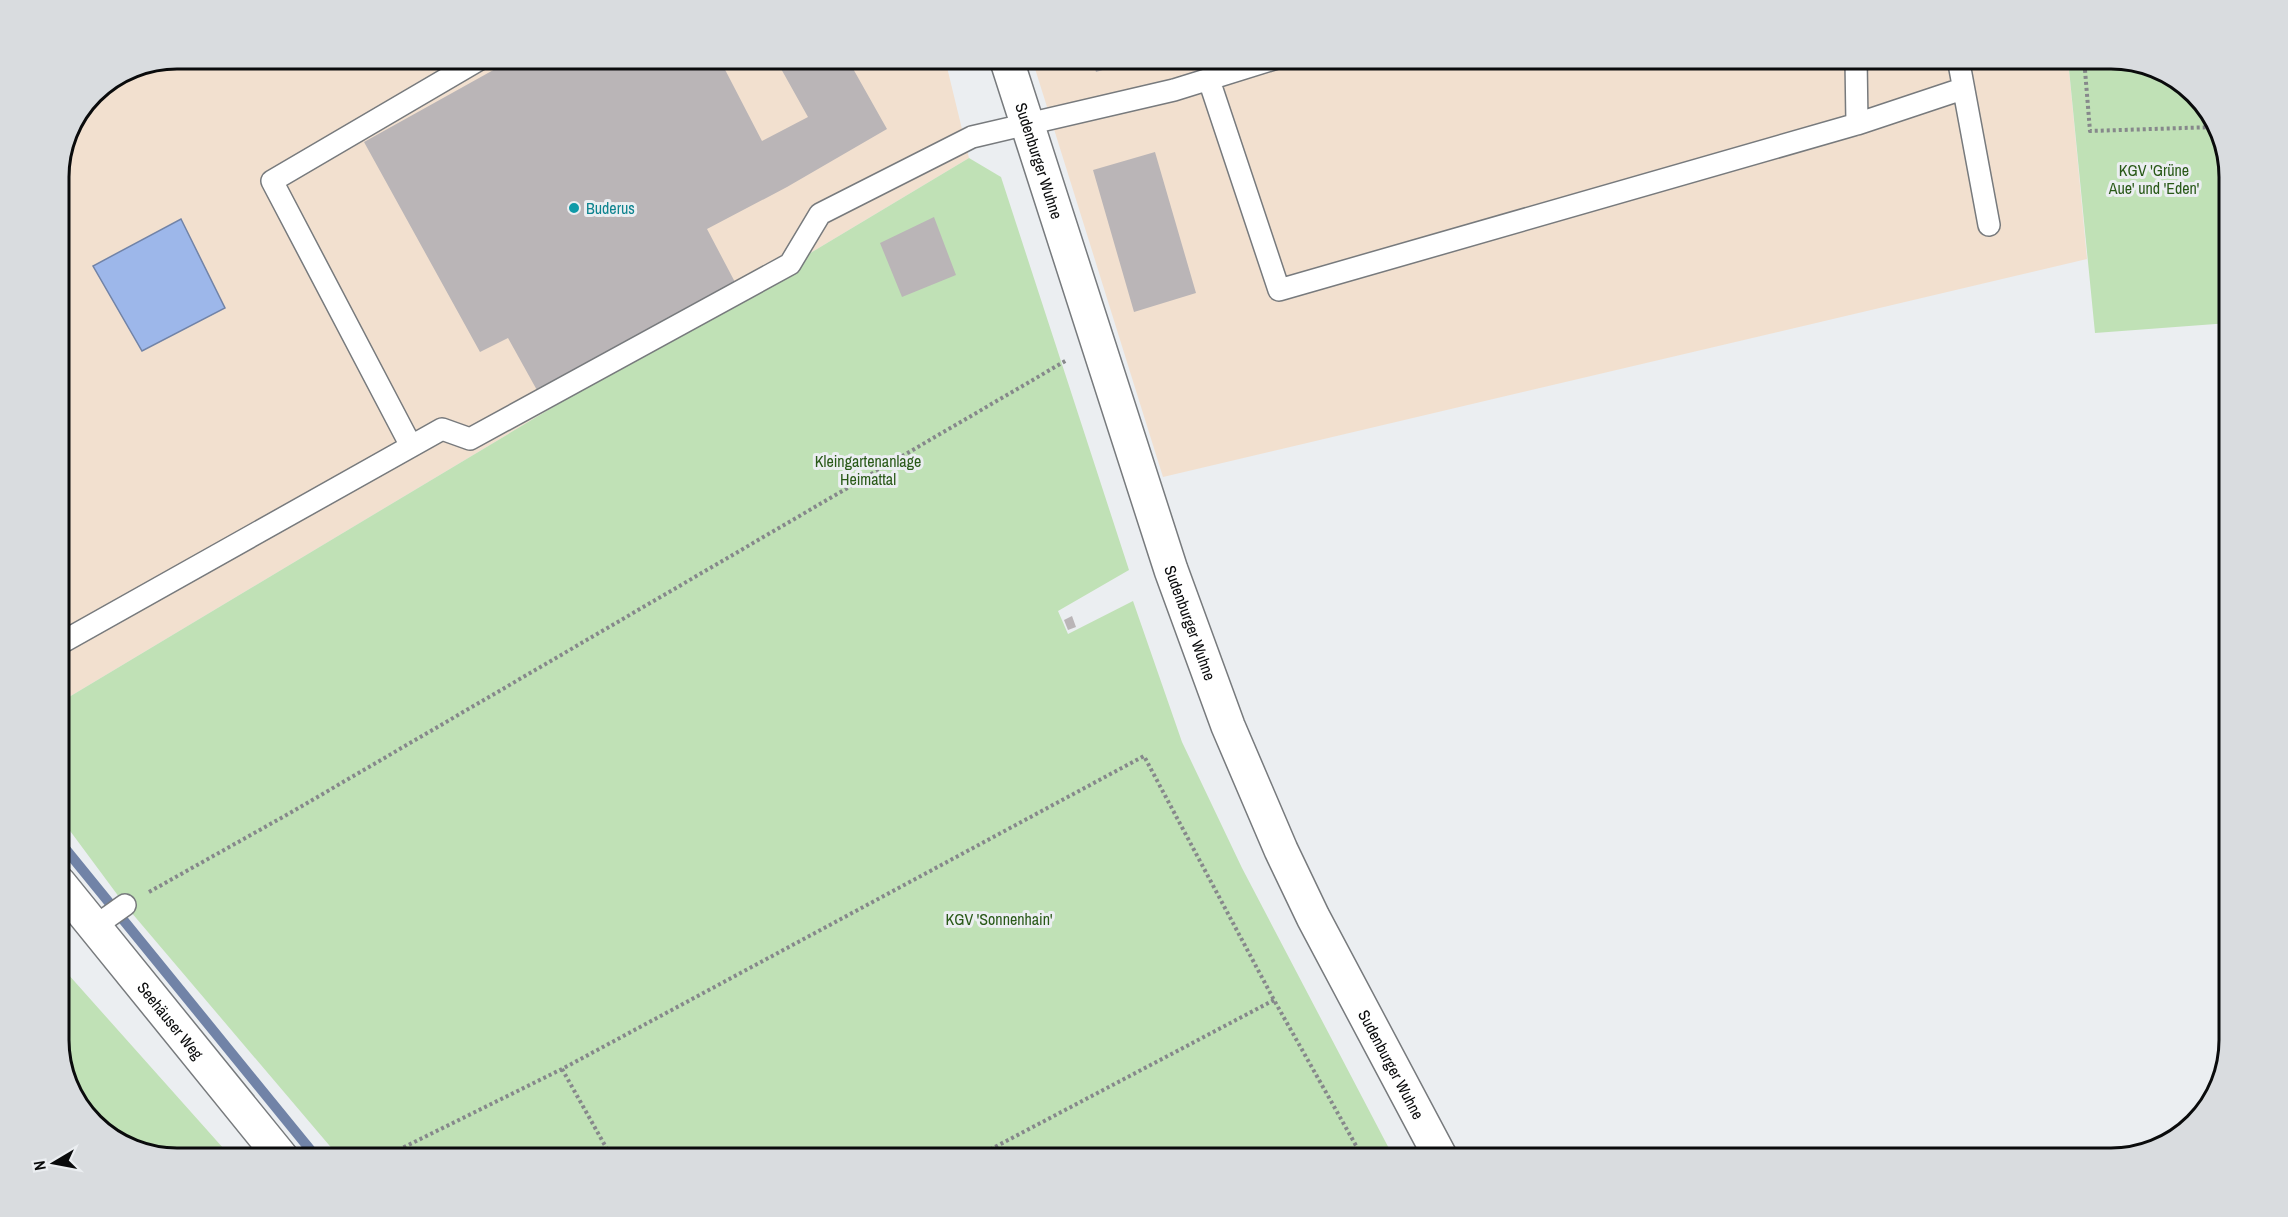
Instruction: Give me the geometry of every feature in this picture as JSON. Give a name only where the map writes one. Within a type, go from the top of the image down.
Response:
[{"type":"main road","name":"Sudenburger Wuhne","points":[[1009,69],[1167,559],[1228,726],[1281,850],[1313,917],[1436,1148]]},
{"type":"main road","name":"Seehäuser Weg","points":[[69,896],[274,1148]]},
{"type":"lane","points":[[411,446],[272,181],[463,69]]},
{"type":"lane","points":[[69,638],[442,429],[470,439],[790,264],[820,214],[972,137],[1103,108],[1243,69]]},
{"type":"lane","points":[[1856,69],[1857,124]]},
{"type":"lane","points":[[1959,69],[1989,225]]},
{"type":"lane","points":[[1209,80],[1279,290],[1857,124],[1962,88]]},
{"type":"lane","points":[[94,927],[125,905]]},
{"type":"path","points":[[2085,69],[2090,131],[2207,127]]},
{"type":"path","points":[[125,905],[290,813],[1062,363]]},
{"type":"path","points":[[402,1148],[562,1069],[1144,756],[1274,1000],[1357,1148]]},
{"type":"path","points":[[993,1148],[1274,1000]]},
{"type":"path","points":[[562,1069],[606,1148]]},
{"type":"shaded area","points":[[177,69],[947,69],[969,158],[69,697],[69,170],[80,129],[91,111],[117,87],[149,73]]},
{"type":"shaded area","points":[[1035,69],[2069,69],[2087,259],[1163,477]]},
{"type":"green space","name":"KGV 'Grüne Aue' und 'Eden'","points":[[2069,69],[2125,70],[2146,75],[2171,87],[2192,106],[2208,129],[2219,170],[2219,324],[2095,333]]},
{"type":"green space","points":[[969,158],[1001,177],[1129,570],[1058,611],[1068,634],[1133,601],[1182,742],[1242,868],[1389,1148],[332,1148],[125,905],[69,829],[69,697]]},
{"type":"green space","points":[[69,975],[223,1148],[163,1147],[142,1142],[117,1130],[96,1111],[80,1088],[71,1061]]},
{"type":"water","points":[[181,219],[225,308],[142,351],[93,266]]},
{"type":"building","name":"Buderus","points":[[495,69],[725,69],[762,141],[808,117],[781,69],[853,69],[887,129],[787,187],[707,229],[736,284],[538,392],[508,338],[480,352],[364,142]]},
{"type":"building","points":[[1155,152],[1196,293],[1134,312],[1093,170]]},
{"type":"building","points":[[934,217],[956,275],[902,297],[880,243]]},
{"type":"building","points":[[1072,616],[1076,627],[1068,630],[1064,620]]},
{"type":"waterway","points":[[69,853],[309,1148]]},
{"type":"place","name":"Buderus","points":[[574,208]]},
{"type":"park label","name":"Kleingartenanlage Heimattal","points":[[868,470]]},
{"type":"park label","name":"KGV 'Sonnenhain'","points":[[999,919]]}]
